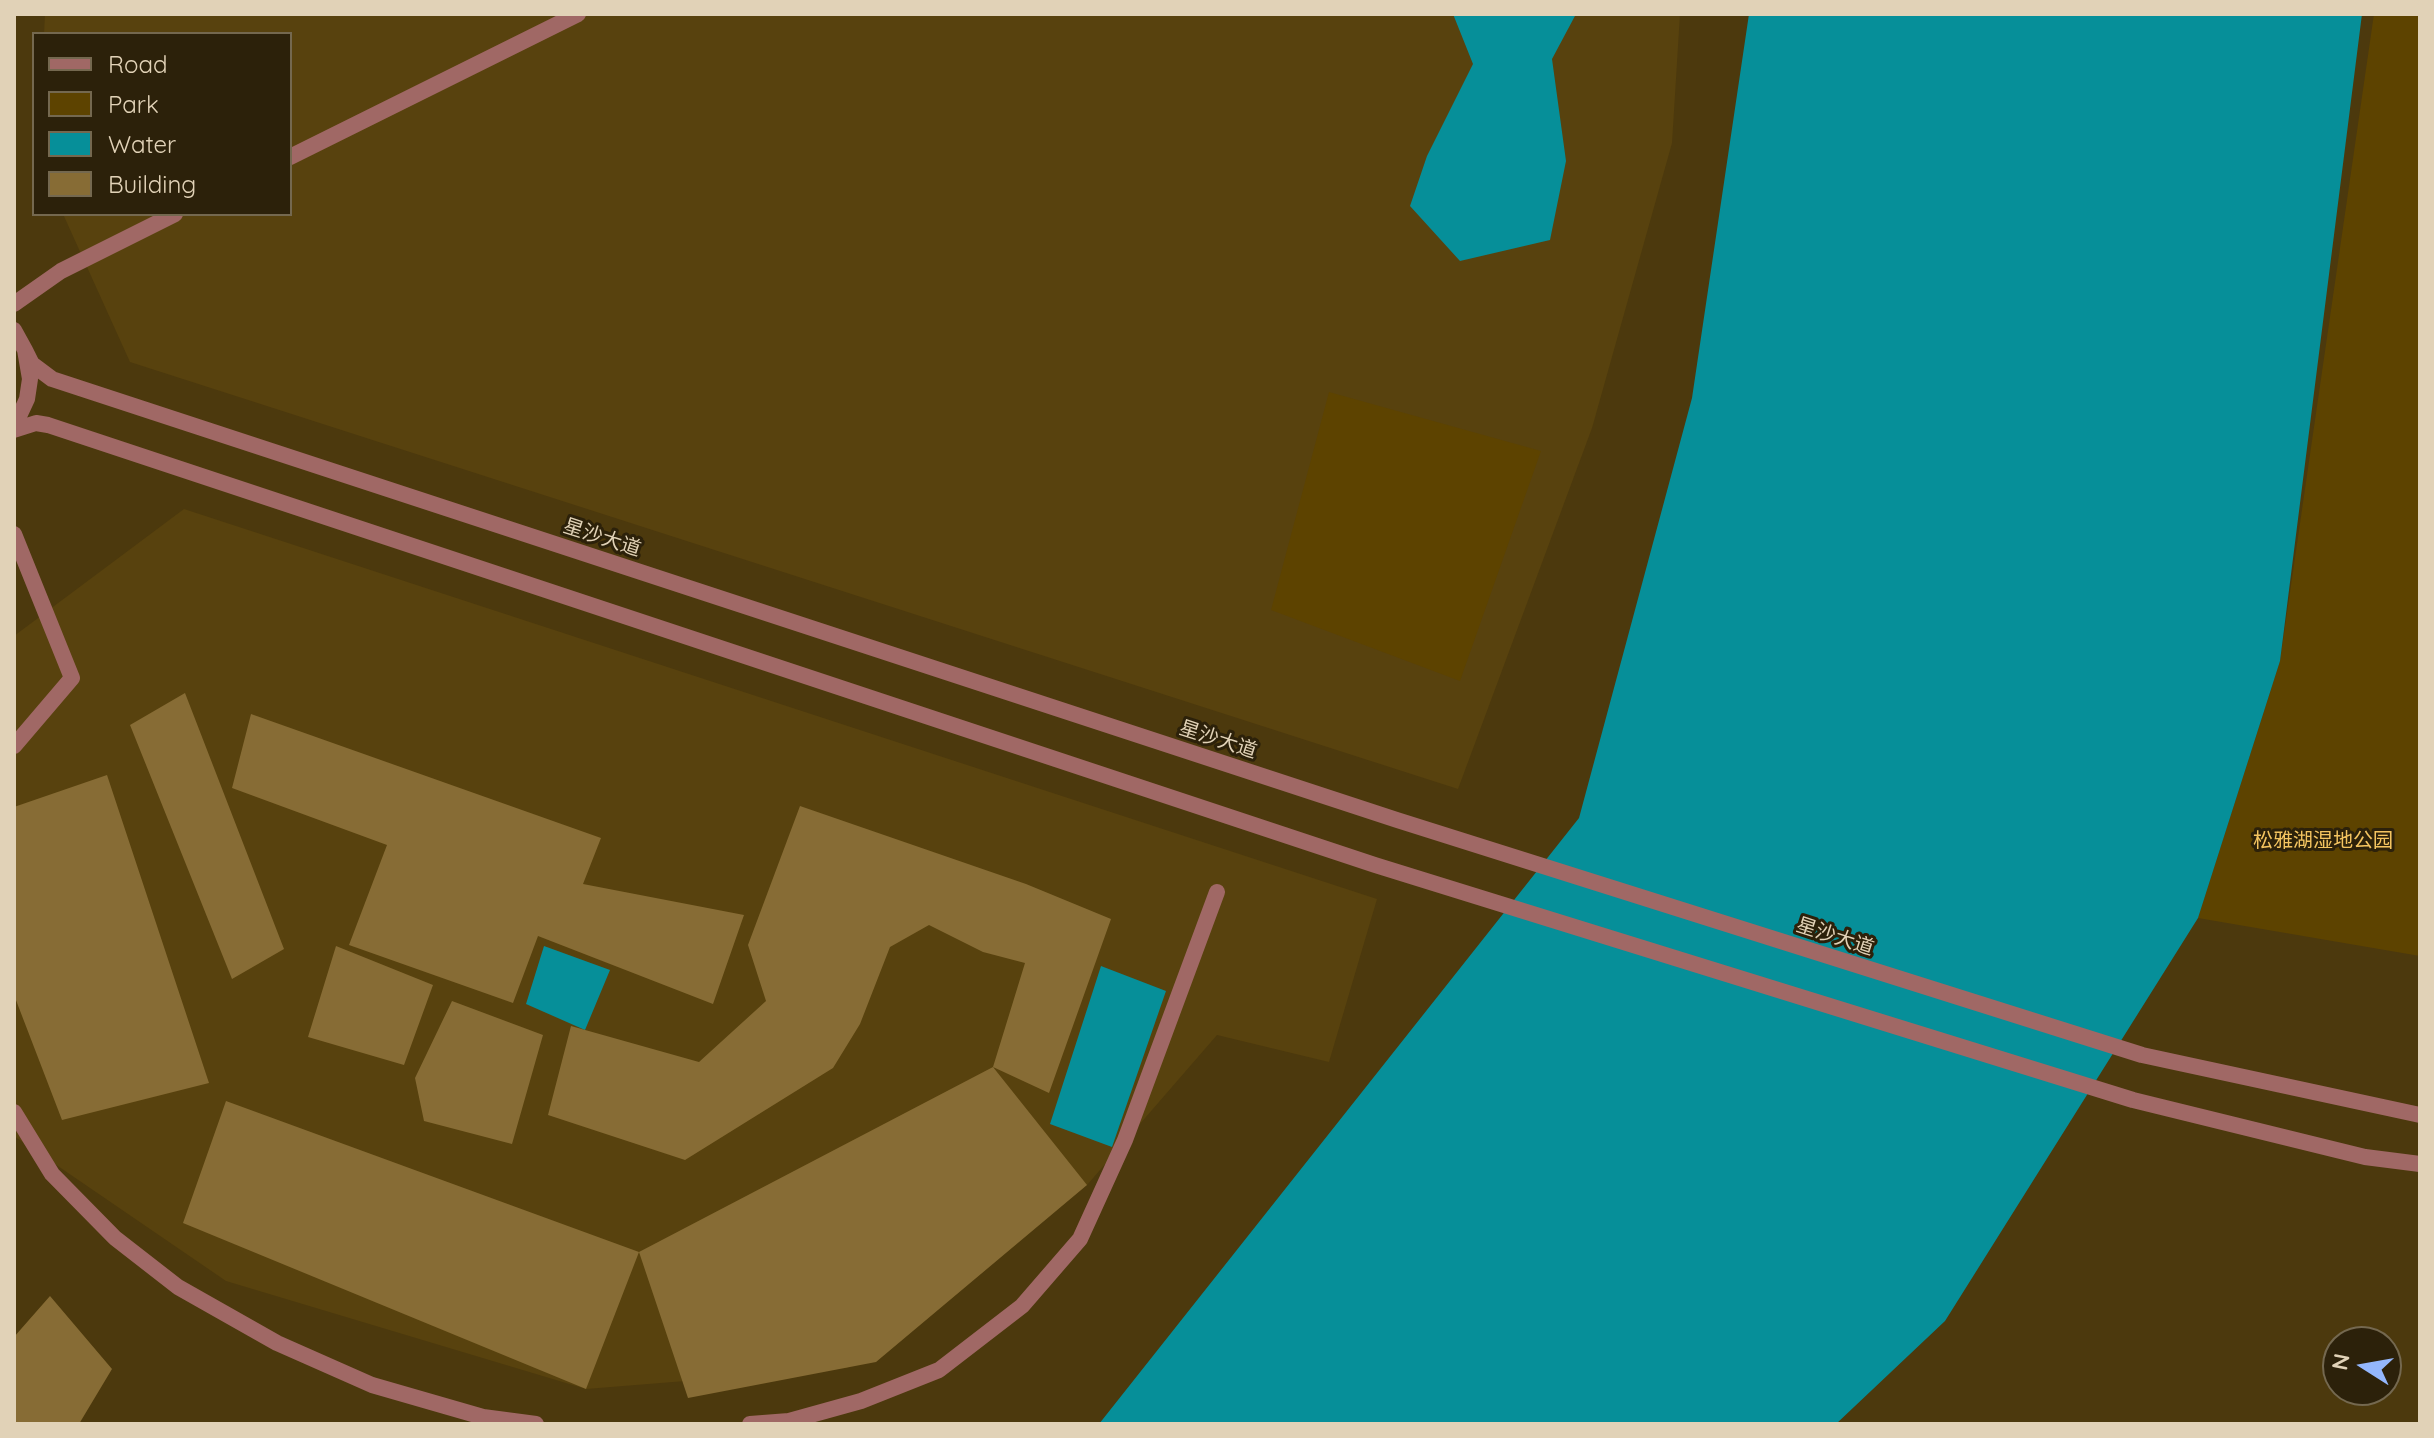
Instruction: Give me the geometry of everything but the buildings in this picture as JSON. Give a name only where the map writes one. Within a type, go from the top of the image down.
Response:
[{"type":"street","points":[[292,156],[578,14]]},
{"type":"street","points":[[14,304],[61,271],[171,216]]},
{"type":"street","points":[[14,330],[25,350],[30,379],[27,399],[14,428]]},
{"type":"street","name":"星沙大道","points":[[25,350],[32,364],[52,379],[1397,820],[2142,1055],[2420,1115]]},
{"type":"street","points":[[14,428],[36,423],[99,441],[1375,865],[2133,1100],[2365,1157],[2420,1164]]},
{"type":"street","points":[[14,534],[72,678],[14,746]]},
{"type":"street","points":[[750,1424],[802,1421],[939,1370],[1022,1306],[1080,1239],[1125,1140],[1217,892]]},
{"type":"street","points":[[14,1112],[52,1174],[115,1238],[178,1287],[277,1343],[372,1385],[483,1417],[536,1424]]},
{"type":"shaded area","points":[[45,14],[1680,14],[1672,143],[1592,428],[1458,789],[130,362],[64,216],[292,216],[292,32],[44,32]]},
{"type":"shaded area","points":[[184,509],[1377,899],[1329,1062],[1217,1035],[1087,1185],[847,1368],[586,1389],[226,1281],[14,1136],[14,636]]},
{"type":"green space","name":"松雅湖湿地公园","points":[[2374,14],[2420,14],[2420,956],[2198,918],[2280,661]]},
{"type":"green space","points":[[1329,392],[1541,451],[1460,681],[1271,610]]},
{"type":"water","points":[[1453,14],[1576,14],[1552,59],[1566,161],[1550,240],[1460,261],[1410,206],[1427,156],[1473,64]]},
{"type":"water","points":[[1749,14],[2362,14],[2280,661],[2198,918],[1945,1321],[1836,1424],[1099,1424],[1579,818],[1692,398]]},
{"type":"water","points":[[544,946],[610,970],[585,1030],[526,1004]]},
{"type":"water","points":[[1101,966],[1166,991],[1112,1147],[1050,1124]]}]
